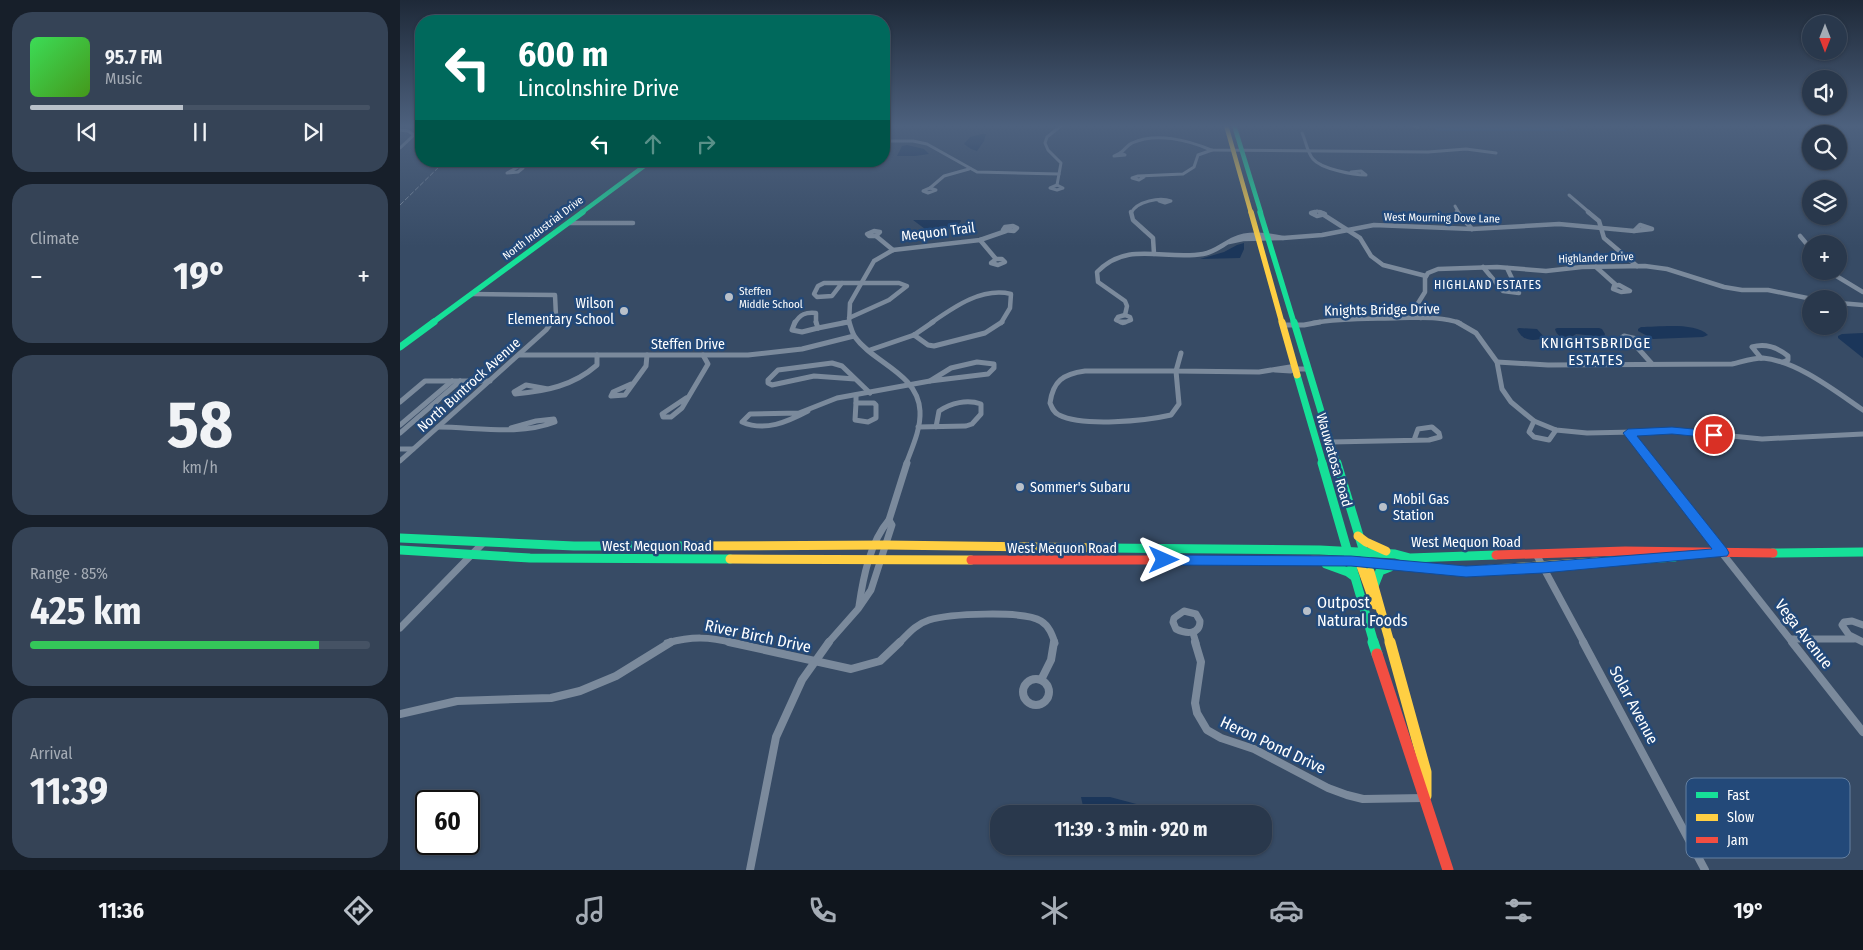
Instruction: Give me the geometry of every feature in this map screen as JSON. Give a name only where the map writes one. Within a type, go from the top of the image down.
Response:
[{"type":"main road","name":"Wauwatosa Road","points":[[1241,166],[1294,369],[1342,530],[1374,586],[1426,772],[1426,798]]},
{"type":"main road","name":"Wauwatosa Road","points":[[1243,166],[1268,237],[1358,536],[1355,578],[1414,770],[1426,798],[1448,870]]},
{"type":"main road","name":"North Industrial Drive","points":[[400,347],[643,167]]},
{"type":"main road","points":[[1331,490],[1340,506],[1371,598],[1384,623]]},
{"type":"main road","points":[[1323,550],[1335,545],[1342,530]]},
{"type":"main road","points":[[1358,536],[1366,542],[1395,554]]},
{"type":"main road","name":"West Mequon Road","points":[[400,538],[550,546],[886,545],[1323,550],[1396,566],[1466,571],[1722,553]]},
{"type":"main road","points":[[614,558],[621,546]]},
{"type":"main road","points":[[772,560],[778,546]]},
{"type":"main road","name":"West Mequon Road","points":[[400,550],[530,558],[1275,561],[1301,561],[1395,554],[1410,558],[1625,551],[1722,553],[1863,552]]},
{"type":"main road","points":[[1275,561],[1291,556],[1410,558],[1414,567]]},
{"type":"main road","points":[[1301,561],[1333,566],[1355,578]]},
{"type":"main road","points":[[1374,586],[1382,569],[1396,566]]},
{"type":"street","points":[[963,166],[988,174],[1059,174]]},
{"type":"street","points":[[1057,185],[1061,166]]},
{"type":"street","points":[[1144,177],[1189,172],[1195,166]]},
{"type":"street","points":[[1325,166],[1351,172]]},
{"type":"street","points":[[930,188],[944,176],[969,169]]},
{"type":"street","points":[[1569,195],[1599,221],[1604,238],[1637,266]]},
{"type":"street","points":[[1154,254],[1153,238],[1133,220],[1131,212],[1136,205],[1159,201]]},
{"type":"street","points":[[1455,206],[1472,229]]},
{"type":"street","points":[[1324,215],[1360,238],[1374,260],[1392,268],[1426,276],[1425,292],[1415,308],[1421,318]]},
{"type":"street","points":[[568,223],[633,223]]},
{"type":"street","name":"West Mourning Dove Lane","points":[[1125,315],[1127,306],[1125,301],[1098,282],[1097,272],[1102,266],[1119,257],[1136,254],[1198,254],[1217,250],[1229,242],[1244,238],[1322,235],[1363,226],[1395,225],[1472,229],[1559,224],[1634,231]]},
{"type":"street","name":"Mequon Trail","points":[[849,320],[850,303],[874,261],[893,250],[980,240],[1006,231]]},
{"type":"street","points":[[876,236],[893,250]]},
{"type":"street","points":[[980,240],[996,259]]},
{"type":"street","name":"Highlander Drive","points":[[1426,276],[1428,273],[1438,269],[1483,267],[1546,270],[1637,266],[1667,269],[1724,287],[1742,290],[1768,290],[1802,297]]},
{"type":"street","points":[[1483,267],[1503,291],[1519,293],[1507,268]]},
{"type":"street","points":[[1596,267],[1616,286]]},
{"type":"street","points":[[1843,280],[1863,292]]},
{"type":"street","points":[[818,328],[816,313],[809,312],[802,313],[797,318],[792,330],[802,332],[818,328],[849,320],[903,291],[907,286],[899,282],[824,282],[818,286],[814,294],[817,297],[832,296],[842,283]]},
{"type":"street","points":[[870,350],[914,335],[967,300],[996,293],[1005,292],[1012,294],[1006,319],[999,327],[985,334],[934,346],[928,345],[914,335]]},
{"type":"street","name":"North Buntrock Avenue","points":[[400,461],[519,355],[553,322],[556,316],[555,295],[472,294]]},
{"type":"street","points":[[1847,304],[1863,305]]},
{"type":"street","name":"Knights Bridge Drive","points":[[1283,325],[1304,325],[1338,319],[1421,318],[1452,320],[1470,328],[1497,362],[1502,389],[1521,412],[1534,422]]},
{"type":"street","points":[[849,320],[854,336],[896,370],[910,386],[920,410],[918,427],[889,520],[884,524],[870,560],[861,590],[859,606]]},
{"type":"street","name":"Steffen Drive","points":[[519,355],[776,353],[854,336]]},
{"type":"street","points":[[1761,358],[1752,347],[1761,344],[1777,348],[1788,356],[1788,360],[1783,362]]},
{"type":"street","points":[[1636,346],[1652,364]]},
{"type":"street","points":[[1181,353],[1176,371],[1179,404],[1171,415],[1148,420],[1068,419],[1057,414],[1050,403],[1054,383],[1065,375],[1075,372],[1176,371],[1259,372],[1307,369]]},
{"type":"street","points":[[548,389],[526,385],[514,392],[515,394],[559,388],[587,375],[597,365],[597,355]]},
{"type":"street","points":[[631,384],[646,366],[647,355]]},
{"type":"street","points":[[686,398],[701,378],[708,364],[703,355]]},
{"type":"street","points":[[1497,362],[1548,365],[1732,364],[1761,358],[1783,362],[1829,387],[1863,410]]},
{"type":"street","points":[[808,411],[799,413],[750,414],[742,422],[747,426],[782,424],[808,411],[830,400],[928,382],[988,374],[994,368],[994,364],[988,362],[968,363],[936,374],[928,382]]},
{"type":"street","points":[[855,379],[814,376],[772,385],[768,380],[778,370],[832,363],[842,366],[870,393]]},
{"type":"street","points":[[400,402],[425,381],[490,381]]},
{"type":"street","points":[[400,425],[452,381]]},
{"type":"street","points":[[400,434],[460,381]]},
{"type":"street","points":[[856,395],[855,420],[857,422],[868,422],[876,418],[876,404],[856,403]]},
{"type":"street","points":[[918,427],[936,427],[963,427],[972,424],[981,414],[981,404],[972,402],[946,407],[939,411],[936,427]]},
{"type":"street","points":[[438,427],[511,428],[549,426],[555,422],[554,419],[547,419],[511,428]]},
{"type":"street","points":[[1556,430],[1549,440],[1541,440],[1529,432],[1534,422],[1556,430],[1587,433],[1681,431],[1762,439],[1863,434]]},
{"type":"street","name":"Vega Avenue","points":[[1628,433],[1863,732]]},
{"type":"street","points":[[1331,442],[1414,440]]},
{"type":"street","points":[[400,450],[413,449]]},
{"type":"street","points":[[750,870],[760,827],[771,752],[798,686],[814,662],[870,591],[892,525],[889,520]]},
{"type":"street","points":[[400,628],[430,600],[484,542]]},
{"type":"street","name":"Solar Avenue","points":[[1536,554],[1686,834]]},
{"type":"street","name":"River Birch Drive","points":[[400,714],[456,700],[544,698],[580,691],[616,676],[667,644],[688,637],[712,638],[851,669],[880,661],[917,626],[928,620],[948,615],[1018,615],[1032,617],[1041,621],[1054,635],[1053,656],[1042,680]]},
{"type":"street","points":[[1854,639],[1842,628],[1844,622],[1852,621],[1863,625]]},
{"type":"street","name":"Heron Pond Drive","points":[[1193,632],[1202,662],[1195,703],[1197,713],[1207,730],[1222,738],[1254,749],[1328,788],[1347,795],[1363,799],[1426,798]]},
{"type":"street","points":[[1790,639],[1854,639],[1863,642]]},
{"type":"street","name":"Solar Avenue","points":[[1699,858],[1705,870]]},
{"type":"shaded area","points":[[913,220],[961,221],[957,227],[925,229]]},
{"type":"shaded area","points":[[1244,243],[1244,249],[1240,258],[1200,259],[1224,252]]},
{"type":"shaded area","points":[[1641,327],[1695,328],[1708,335],[1703,337],[1653,339],[1638,331]]},
{"type":"shaded area","points":[[1599,328],[1605,334],[1604,337],[1576,334],[1570,338],[1565,338],[1557,334],[1555,329]]},
{"type":"shaded area","points":[[1517,329],[1537,329],[1545,338],[1529,340],[1519,333]]},
{"type":"shaded area","points":[[1863,333],[1863,358],[1838,338],[1840,335]]},
{"type":"shaded area","points":[[1081,797],[1110,797],[1140,805],[1083,805]]},
{"type":"railway","points":[[400,205],[439,167]]},
{"type":"traffic: fast","points":[[1246,166],[1370,572]]},
{"type":"traffic: fast","points":[[400,347],[643,167]]},
{"type":"traffic: fast","points":[[1297,375],[1377,654]]},
{"type":"traffic: fast","points":[[400,538],[574,546],[691,546]]},
{"type":"traffic: fast","points":[[1105,548],[1320,550],[1395,554],[1410,558],[1496,555]]},
{"type":"traffic: fast","points":[[400,550],[530,558],[730,559]]},
{"type":"traffic: fast","points":[[1773,553],[1863,552]]},
{"type":"traffic: fast","points":[[1597,562],[1675,557]]},
{"type":"traffic: fast","points":[[1326,564],[1348,572],[1355,577]]},
{"type":"traffic: fast","points":[[1374,586],[1380,571],[1390,567]]},
{"type":"traffic: slow","points":[[1238,166],[1297,375]]},
{"type":"traffic: slow","points":[[1358,536],[1366,542],[1386,551]]},
{"type":"traffic: slow","points":[[691,546],[886,545],[1105,548]]},
{"type":"traffic: slow","points":[[730,559],[971,560]]},
{"type":"traffic: slow","points":[[1313,560],[1351,561],[1466,571],[1597,562]]},
{"type":"traffic: slow","points":[[1361,566],[1375,605]]},
{"type":"traffic: slow","points":[[1370,572],[1426,772],[1426,796]]},
{"type":"traffic: jam","points":[[1496,555],[1625,551],[1773,553]]},
{"type":"traffic: jam","points":[[971,560],[1313,560]]},
{"type":"traffic: jam","points":[[1377,654],[1448,870]]},
{"type":"place","name":"Steffen Middle School","points":[[729,297]]},
{"type":"place","name":"Wilson Elementary School","points":[[624,311]]},
{"type":"place","name":"Sommer's Subaru","points":[[1020,487]]},
{"type":"place","name":"Mobil Gas Station","points":[[1383,507]]},
{"type":"place","name":"Outpost Natural Foods","points":[[1307,611]]},
{"type":"district","name":"HIGHLAND ESTATES","points":[[1488,285]]},
{"type":"district","name":"KNIGHTSBRIDGE ESTATES","points":[[1596,352]]},
{"type":"route","points":[[1164,560],[1351,561],[1466,571],[1722,553],[1628,433],[1672,430],[1714,435]]}]
